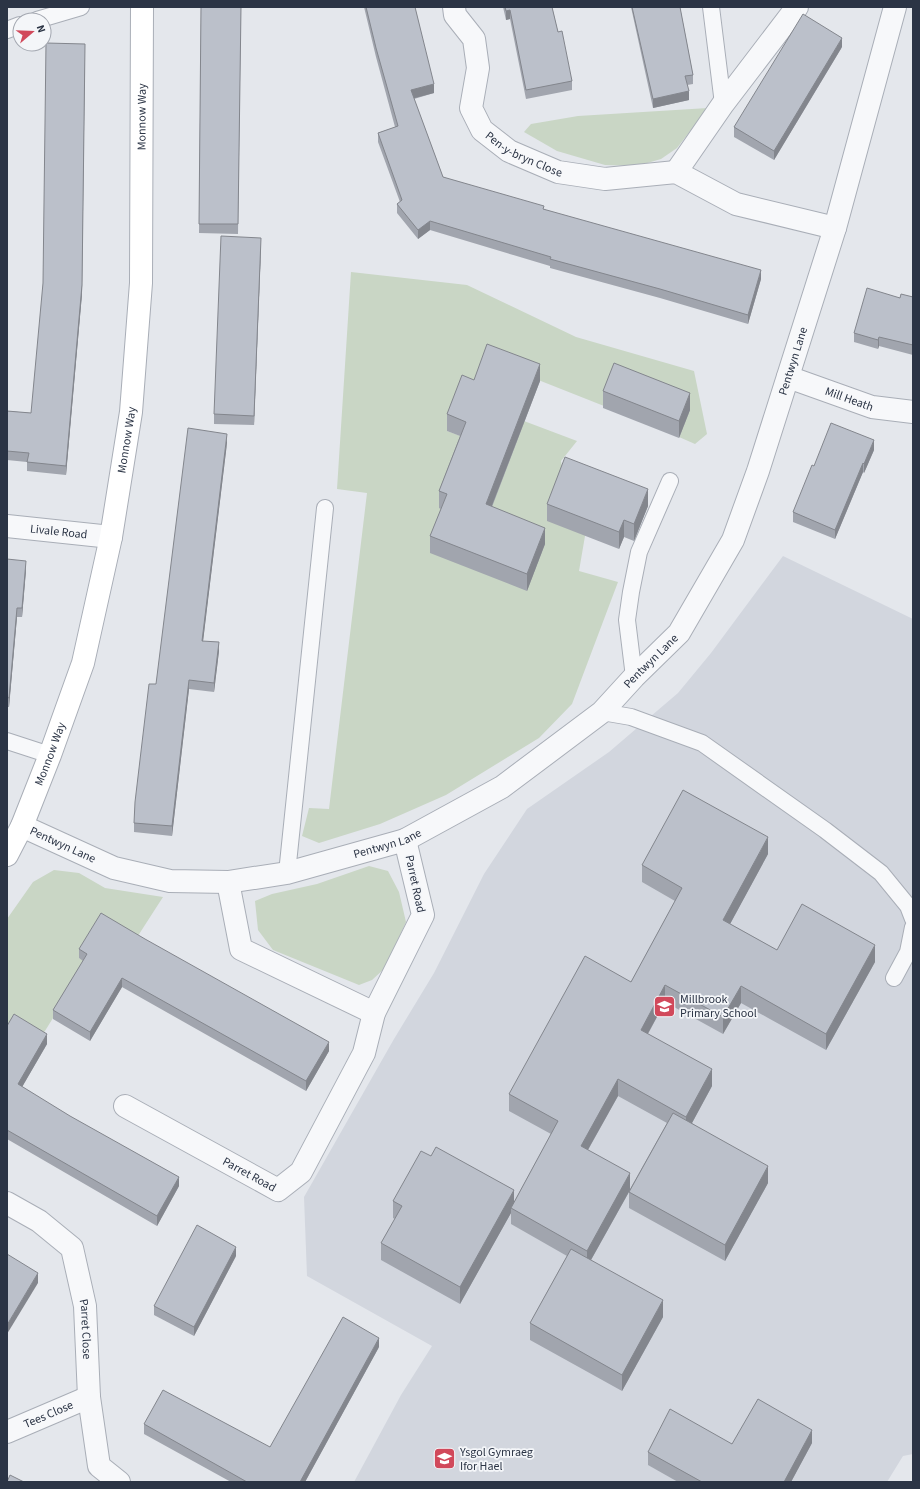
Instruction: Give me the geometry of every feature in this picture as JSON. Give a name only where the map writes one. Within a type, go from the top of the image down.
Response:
[{"type":"street","name":"Monnow Way","points":[[7,855],[22,826],[50,755],[83,663],[111,537],[131,412],[141,283],[142,7]]},
{"type":"street","name":"Pen-y-bryn Close","points":[[454,7],[455,15],[474,39],[478,68],[471,108],[482,130],[509,151],[558,172],[605,179],[676,172]]},
{"type":"street","points":[[796,7],[723,104],[676,172],[736,204],[835,228]]},
{"type":"street","name":"Pentwyn Lane","points":[[22,826],[114,868],[170,881],[228,882],[287,873],[405,840],[502,787],[602,712],[634,677],[679,633],[732,540],[758,471],[835,228],[895,7]]},
{"type":"street","name":"Mill Heath","points":[[788,377],[872,407],[913,412]]},
{"type":"street","name":"Livale Road","points":[[7,526],[111,537]]},
{"type":"street","name":"Parret Road","points":[[125,1106],[278,1190],[301,1172],[364,1053],[374,1013],[390,978],[423,915],[405,840]]},
{"type":"street","points":[[228,882],[242,949],[374,1013]]},
{"type":"street","name":"Parret Close","points":[[7,1203],[40,1221],[72,1248],[85,1306],[89,1397],[99,1466],[119,1482]]},
{"type":"street","name":"Tees Close","points":[[7,1432],[89,1397]]},
{"type":"lane","points":[[52,16],[81,7]]},
{"type":"lane","points":[[711,7],[723,104]]},
{"type":"lane","points":[[634,677],[627,620],[634,579],[639,552],[670,481]]},
{"type":"lane","points":[[287,873],[325,508]]},
{"type":"lane","points":[[602,712],[632,717],[702,743],[825,830],[881,873],[908,906],[913,919]]},
{"type":"lane","points":[[7,741],[50,755]]},
{"type":"lane","points":[[894,978],[908,952],[913,927]]},
{"type":"shaded area","name":"Millbrook Primary School","points":[[783,556],[913,619],[913,1454],[903,1456],[887,1482],[354,1482],[401,1395],[432,1346],[307,1276],[304,1197],[394,1039],[434,973],[484,874],[527,809],[609,752],[678,693],[711,653]]},
{"type":"green space","points":[[708,108],[677,148],[661,159],[637,166],[605,165],[557,151],[524,132],[531,124],[578,116]]},
{"type":"green space","points":[[351,272],[467,285],[576,337],[694,371],[707,434],[695,444],[679,437],[690,409],[604,406],[488,360],[447,431],[466,438],[486,521],[516,418],[577,441],[561,461],[564,477],[589,526],[585,536],[579,571],[618,582],[572,704],[539,738],[446,795],[380,824],[319,843],[302,836],[309,808],[329,809],[367,493],[337,489]]},
{"type":"green space","points":[[369,866],[388,871],[399,892],[406,922],[385,968],[372,980],[359,985],[273,950],[258,930],[255,901],[272,894],[317,884]]},
{"type":"green space","points":[[54,870],[79,873],[105,888],[163,897],[134,942],[79,958],[87,963],[40,1039],[7,1035],[7,919],[33,882]]},
{"type":"building","points":[[201,7],[241,7],[238,224],[199,224]]},
{"type":"building","points":[[366,7],[415,7],[434,84],[411,90],[443,177],[544,206],[543,209],[761,270],[748,315],[550,259],[551,257],[430,221],[418,230],[397,204],[402,200],[378,133],[398,126]]},
{"type":"building","points":[[505,7],[552,7],[558,32],[562,31],[572,81],[526,90],[510,10],[506,11]]},
{"type":"building","points":[[632,7],[680,7],[693,75],[685,76],[689,91],[653,99]]},
{"type":"building","points":[[803,14],[842,38],[774,151],[734,127]]},
{"type":"building","points":[[52,43],[85,44],[82,285],[66,466],[27,462],[29,453],[7,451],[7,411],[31,413],[43,283],[46,52],[52,52]]},
{"type":"building","points":[[221,236],[261,238],[254,416],[214,414]]},
{"type":"building","points":[[867,288],[900,298],[901,294],[913,297],[913,345],[879,337],[878,340],[854,333]]},
{"type":"building","points":[[487,344],[540,364],[486,504],[545,528],[527,574],[430,536],[447,494],[439,491],[466,422],[447,414],[462,375],[474,380]]},
{"type":"building","points":[[614,363],[690,393],[679,421],[603,391]]},
{"type":"building","points":[[831,423],[874,440],[835,530],[793,512],[812,465],[814,466]]},
{"type":"building","points":[[188,428],[227,434],[202,641],[219,642],[214,683],[189,680],[172,826],[134,823],[135,802],[149,684],[156,684]]},
{"type":"building","points":[[565,457],[648,489],[634,524],[624,520],[619,532],[547,504]]},
{"type":"building","points":[[7,559],[26,561],[22,608],[17,608],[9,698],[7,697]]},
{"type":"building","points":[[683,790],[768,837],[723,920],[777,950],[802,904],[875,945],[826,1034],[741,986],[723,1017],[665,985],[641,1030],[712,1069],[686,1117],[618,1079],[581,1146],[630,1173],[587,1251],[511,1208],[558,1121],[509,1094],[585,956],[631,982],[682,888],[642,865]]},
{"type":"building","points":[[101,913],[329,1042],[306,1081],[122,978],[90,1032],[53,1010],[87,954],[79,949]]},
{"type":"building","points":[[14,1014],[47,1034],[18,1084],[70,1116],[179,1177],[157,1216],[7,1130],[7,1026]]},
{"type":"building","points":[[673,1113],[768,1166],[725,1245],[629,1192]]},
{"type":"building","points":[[436,1147],[514,1190],[460,1287],[381,1243],[402,1206],[393,1201],[421,1151],[431,1156]]},
{"type":"building","points":[[197,1225],[236,1247],[194,1327],[154,1306]]},
{"type":"building","points":[[571,1249],[663,1300],[622,1375],[530,1323]]},
{"type":"building","points":[[7,1254],[38,1273],[7,1325]]},
{"type":"building","points":[[343,1317],[379,1338],[300,1482],[247,1482],[144,1424],[163,1390],[270,1447]]},
{"type":"building","points":[[758,1399],[812,1430],[784,1482],[702,1482],[648,1452],[670,1409],[732,1444]]},
{"type":"building","points":[[10,1475],[24,1482],[7,1482]]},
{"type":"place","name":"Millbrook Primary School","points":[[664,1006]]},
{"type":"place","name":"Ysgol Gymraeg Ifor Hael","points":[[445,1459]]}]
